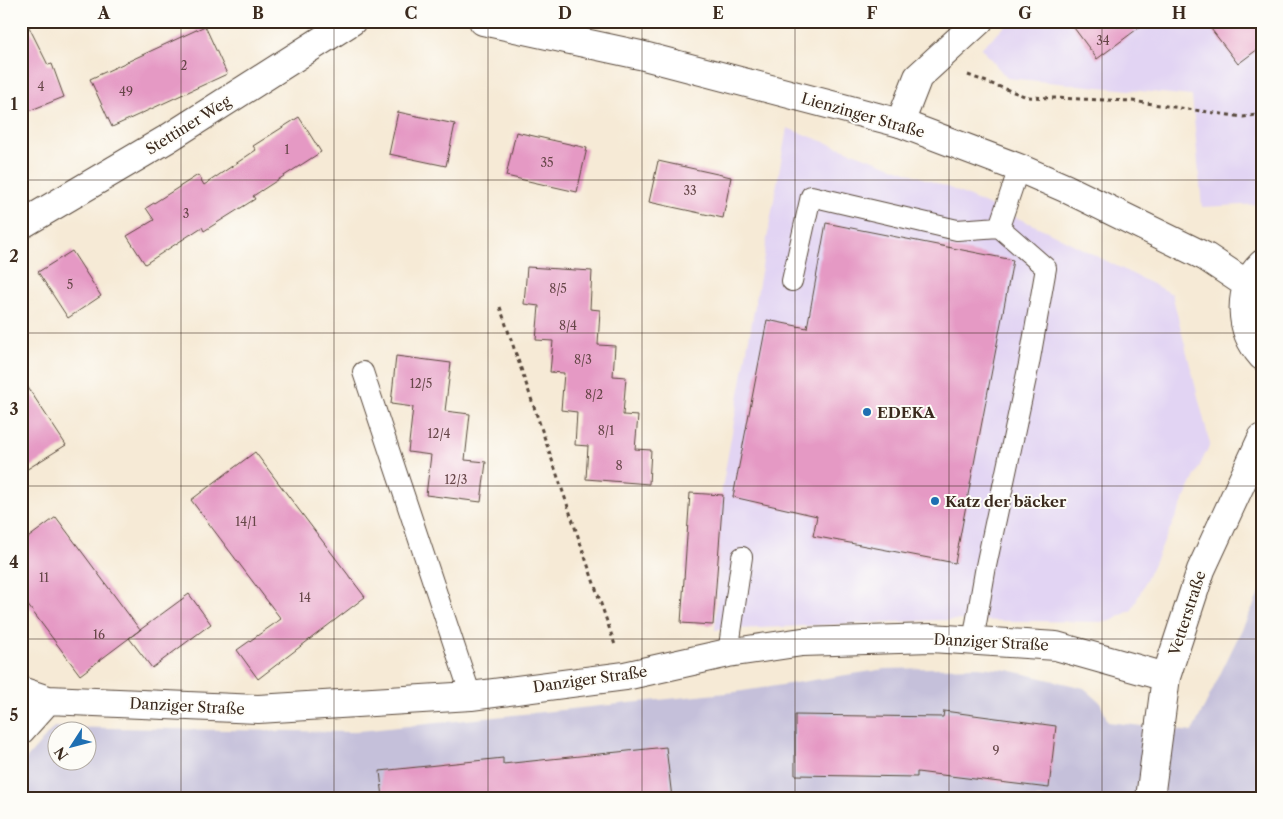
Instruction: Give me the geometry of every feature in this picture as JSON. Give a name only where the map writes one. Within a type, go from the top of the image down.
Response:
[{"type":"street","name":"Stettiner Weg","points":[[21,225],[167,139],[352,21]]},
{"type":"street","name":"Lienzinger Straße","points":[[483,21],[513,25],[640,54],[900,123],[1019,168],[1206,257],[1255,275],[1243,307],[1245,328],[1254,348],[1262,356]]},
{"type":"street","points":[[900,123],[918,76],[979,21]]},
{"type":"street","name":"Vetterstraße","points":[[1150,798],[1166,677],[1201,570],[1262,438]]},
{"type":"street","name":"Danziger Straße","points":[[48,700],[258,709],[471,696],[625,676],[728,653],[802,642],[931,638],[1056,646],[1166,677]]},
{"type":"street","points":[[21,691],[48,700],[21,730]]},
{"type":"lane","points":[[999,227],[1019,168]]},
{"type":"lane","points":[[792,281],[811,196],[957,230],[999,227],[1046,268],[1029,364],[980,591],[973,641]]},
{"type":"lane","points":[[363,372],[471,696]]},
{"type":"lane","points":[[728,653],[742,557]]},
{"type":"path","points":[[936,61],[1027,97],[1132,101],[1243,117],[1262,114]]},
{"type":"path","points":[[500,307],[625,676]]},
{"type":"shaded area","points":[[1011,21],[1262,21],[1262,204],[1202,207],[1192,96],[1007,78],[981,48]]},
{"type":"shaded area","points":[[787,128],[947,187],[1045,230],[1172,294],[1210,444],[1132,610],[1107,622],[935,620],[715,630],[722,488]]},
{"type":"shaded area","points":[[1262,588],[1262,798],[21,798],[21,765],[48,734],[48,772],[98,772],[98,728],[350,732],[736,692],[885,669],[978,667],[1008,670],[1084,688],[1100,702],[1108,722],[1192,732]]},
{"type":"building","points":[[21,21],[26,21],[48,65],[52,64],[64,97],[21,114]]},
{"type":"building","points":[[1069,21],[1148,21],[1097,59]]},
{"type":"building","points":[[1205,21],[1262,21],[1262,46],[1238,64]]},
{"type":"building","points":[[205,26],[227,74],[112,127],[90,79]]},
{"type":"building","points":[[398,112],[455,124],[446,166],[389,154]]},
{"type":"building","points":[[299,117],[321,152],[253,196],[255,199],[204,231],[202,227],[145,264],[127,236],[154,220],[146,208],[198,175],[204,185],[256,150],[253,146]]},
{"type":"building","points":[[516,132],[587,148],[577,192],[506,176]]},
{"type":"building","points":[[658,161],[731,177],[723,218],[649,202]]},
{"type":"building","name":"EDEKA","points":[[826,223],[1013,260],[955,563],[813,536],[817,516],[733,497],[767,320],[807,328]]},
{"type":"building","points":[[72,251],[101,296],[68,318],[38,272]]},
{"type":"building","points":[[527,267],[592,271],[590,309],[600,310],[598,345],[615,346],[613,376],[626,377],[623,415],[638,416],[635,449],[651,450],[649,484],[586,479],[588,446],[575,445],[577,412],[561,410],[564,373],[550,372],[553,341],[536,340],[539,306],[524,304]]},
{"type":"building","points":[[396,356],[451,363],[445,411],[470,414],[465,460],[486,462],[481,502],[426,495],[431,455],[408,452],[413,407],[391,404]]},
{"type":"building","points":[[21,377],[66,445],[21,473]]},
{"type":"building","points":[[255,452],[365,597],[258,679],[237,650],[281,619],[191,500]]},
{"type":"building","points":[[690,493],[723,495],[713,625],[681,623]]},
{"type":"building","points":[[56,517],[140,630],[80,675],[21,596],[21,543]]},
{"type":"building","points":[[189,594],[211,624],[152,668],[129,638]]},
{"type":"building","points":[[944,711],[1056,726],[1049,788],[917,772],[917,777],[795,775],[795,715],[943,717]]},
{"type":"building","points":[[666,747],[672,798],[383,798],[380,771],[503,758],[503,764]]},
{"type":"place","name":"EDEKA","points":[[867,412]]},
{"type":"place","name":"Katz der bäcker","points":[[935,501]]}]
